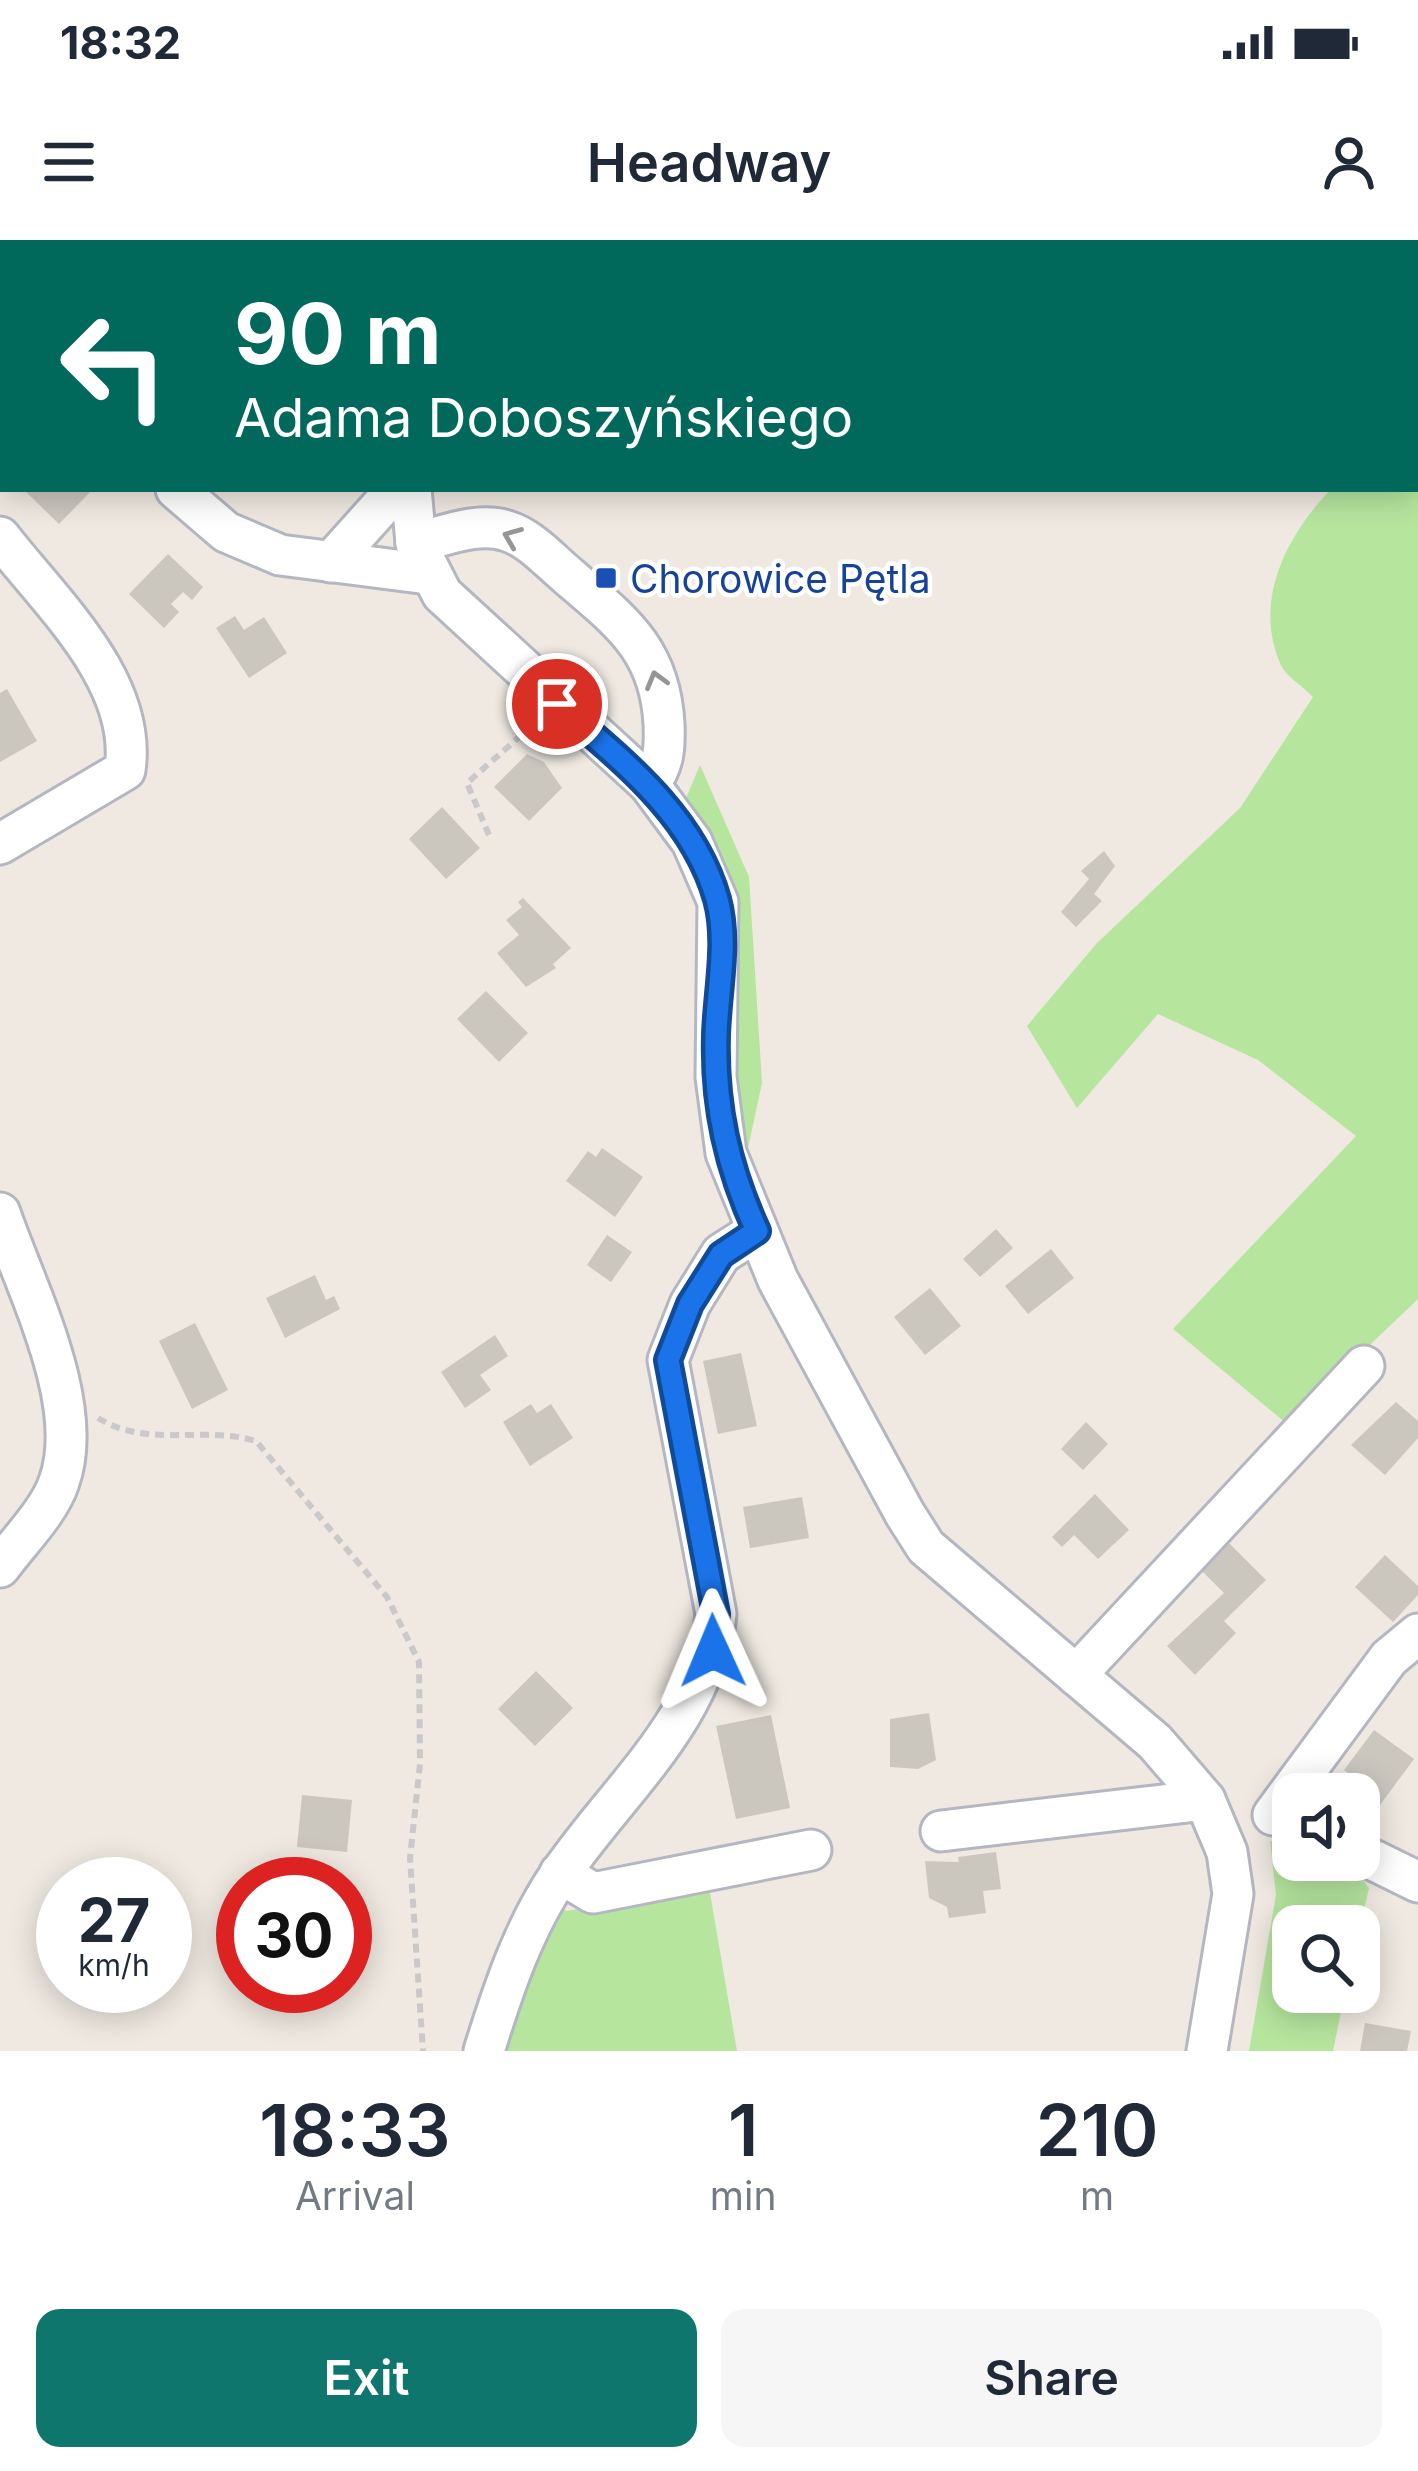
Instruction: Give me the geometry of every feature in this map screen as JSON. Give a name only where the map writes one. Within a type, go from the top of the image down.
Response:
[{"type":"street","points":[[179,492],[226,532],[280,556],[331,562],[422,559],[484,528],[507,530],[530,544],[632,634],[658,674],[663,707],[661,770],[649,784]]},
{"type":"street","points":[[331,562],[398,492]]},
{"type":"street","points":[[411,492],[422,559],[557,704],[649,784],[692,842],[718,902],[716,1076],[726,1153],[757,1231],[865,1444],[926,1547],[1155,1742],[1211,1813],[1233,1894],[1207,2051]]},
{"type":"street","points":[[0,537],[103,669],[130,738],[125,770],[0,844]]},
{"type":"street","points":[[0,1213],[62,1393],[70,1442],[58,1487],[0,1567]]},
{"type":"street","points":[[484,2051],[531,1924],[560,1874],[661,1743],[713,1651],[716,1614],[668,1360],[690,1304],[721,1255],[757,1231]]},
{"type":"street","points":[[1076,1675],[1364,1366]]},
{"type":"street","points":[[1313,1773],[1389,1658],[1418,1634]]},
{"type":"street","points":[[941,1831],[1211,1813],[1272,1816]]},
{"type":"street","points":[[560,1874],[592,1893],[812,1850]]},
{"type":"street","points":[[1380,1863],[1418,1882]]},
{"type":"path","points":[[490,835],[467,783],[557,704]]},
{"type":"path","points":[[62,1393],[104,1422],[145,1438],[225,1432],[256,1441],[387,1597],[419,1662],[420,1764],[410,1858],[423,2051]]},
{"type":"green space","points":[[1328,492],[1418,492],[1418,1299],[1287,1424],[1173,1329],[1356,1136],[1258,1060],[1158,1014],[1077,1108],[1027,1026],[1097,943],[1240,808],[1313,697],[1282,668],[1270,616],[1288,548]]},
{"type":"green space","points":[[700,765],[749,877],[762,1083],[748,1148],[734,1126],[684,803]]},
{"type":"green space","points":[[1274,1881],[1363,1881],[1369,1888],[1365,1905],[1274,1905]]},
{"type":"green space","points":[[709,1887],[737,2051],[495,2051],[558,1905],[566,1911]]},
{"type":"green space","points":[[1272,1918],[1272,2013],[1341,2013],[1333,2051],[1249,2051]]},
{"type":"building","points":[[26,492],[90,492],[59,524]]},
{"type":"building","points":[[168,554],[203,587],[192,600],[183,592],[171,604],[179,612],[164,628],[129,594]]},
{"type":"building","points":[[235,616],[244,630],[264,617],[287,653],[249,678],[216,628]]},
{"type":"building","points":[[7,689],[37,741],[0,762],[0,693]]},
{"type":"building","points":[[527,754],[544,762],[562,788],[529,821],[494,787]]},
{"type":"building","points":[[442,807],[480,848],[446,879],[409,839]]},
{"type":"building","points":[[1104,851],[1115,866],[1094,894],[1102,901],[1076,927],[1061,912],[1089,879],[1081,871]]},
{"type":"building","points":[[523,898],[571,948],[553,964],[556,968],[526,987],[497,953],[519,935],[506,920],[522,907],[518,902]]},
{"type":"building","points":[[486,991],[528,1033],[499,1062],[457,1019]]},
{"type":"building","points":[[602,1148],[643,1177],[615,1217],[566,1181],[588,1151],[596,1157]]},
{"type":"building","points":[[996,1229],[1013,1248],[980,1277],[963,1259]]},
{"type":"building","points":[[607,1235],[632,1252],[611,1282],[587,1265]]},
{"type":"building","points":[[1051,1249],[1074,1278],[1028,1314],[1005,1286]]},
{"type":"building","points":[[315,1275],[326,1300],[334,1296],[340,1309],[285,1338],[266,1298]]},
{"type":"building","points":[[930,1288],[961,1326],[925,1355],[894,1317]]},
{"type":"building","points":[[195,1323],[228,1390],[192,1409],[159,1341]]},
{"type":"building","points":[[495,1335],[508,1356],[480,1375],[491,1390],[465,1408],[441,1372]]},
{"type":"building","points":[[741,1353],[757,1426],[718,1434],[703,1361]]},
{"type":"building","points":[[1396,1402],[1418,1421],[1418,1438],[1385,1475],[1351,1445]]},
{"type":"building","points":[[531,1404],[537,1413],[551,1404],[573,1438],[530,1466],[503,1422]]},
{"type":"building","points":[[1086,1422],[1108,1444],[1083,1470],[1061,1449]]},
{"type":"building","points":[[1095,1494],[1129,1530],[1098,1559],[1074,1535],[1062,1547],[1052,1537]]},
{"type":"building","points":[[802,1497],[809,1538],[750,1548],[743,1507]]},
{"type":"building","points":[[1226,1540],[1266,1580],[1224,1621],[1236,1633],[1195,1675],[1167,1646],[1224,1593],[1198,1567]]},
{"type":"building","points":[[1385,1555],[1418,1586],[1418,1595],[1393,1622],[1355,1587]]},
{"type":"building","points":[[536,1671],[573,1708],[535,1746],[498,1709]]},
{"type":"building","points":[[929,1713],[936,1760],[918,1769],[890,1767],[890,1719]]},
{"type":"building","points":[[771,1715],[790,1808],[736,1819],[716,1726]]},
{"type":"building","points":[[1374,1730],[1414,1759],[1380,1805],[1380,1773],[1344,1770]]},
{"type":"building","points":[[302,1795],[352,1800],[347,1852],[297,1847]]},
{"type":"building","points":[[996,1852],[1001,1889],[983,1891],[986,1913],[949,1918],[947,1907],[929,1898],[925,1861],[959,1862],[958,1857]]},
{"type":"building","points":[[1365,2023],[1411,2031],[1407,2051],[1360,2051]]},
{"type":"place","name":"Chorowice Pętla","points":[[606,578]]},
{"type":"route","points":[[557,704],[649,784],[692,842],[718,902],[722,938],[716,1076],[726,1153],[757,1231],[721,1255],[690,1304],[668,1360],[716,1614],[713,1651]]}]
